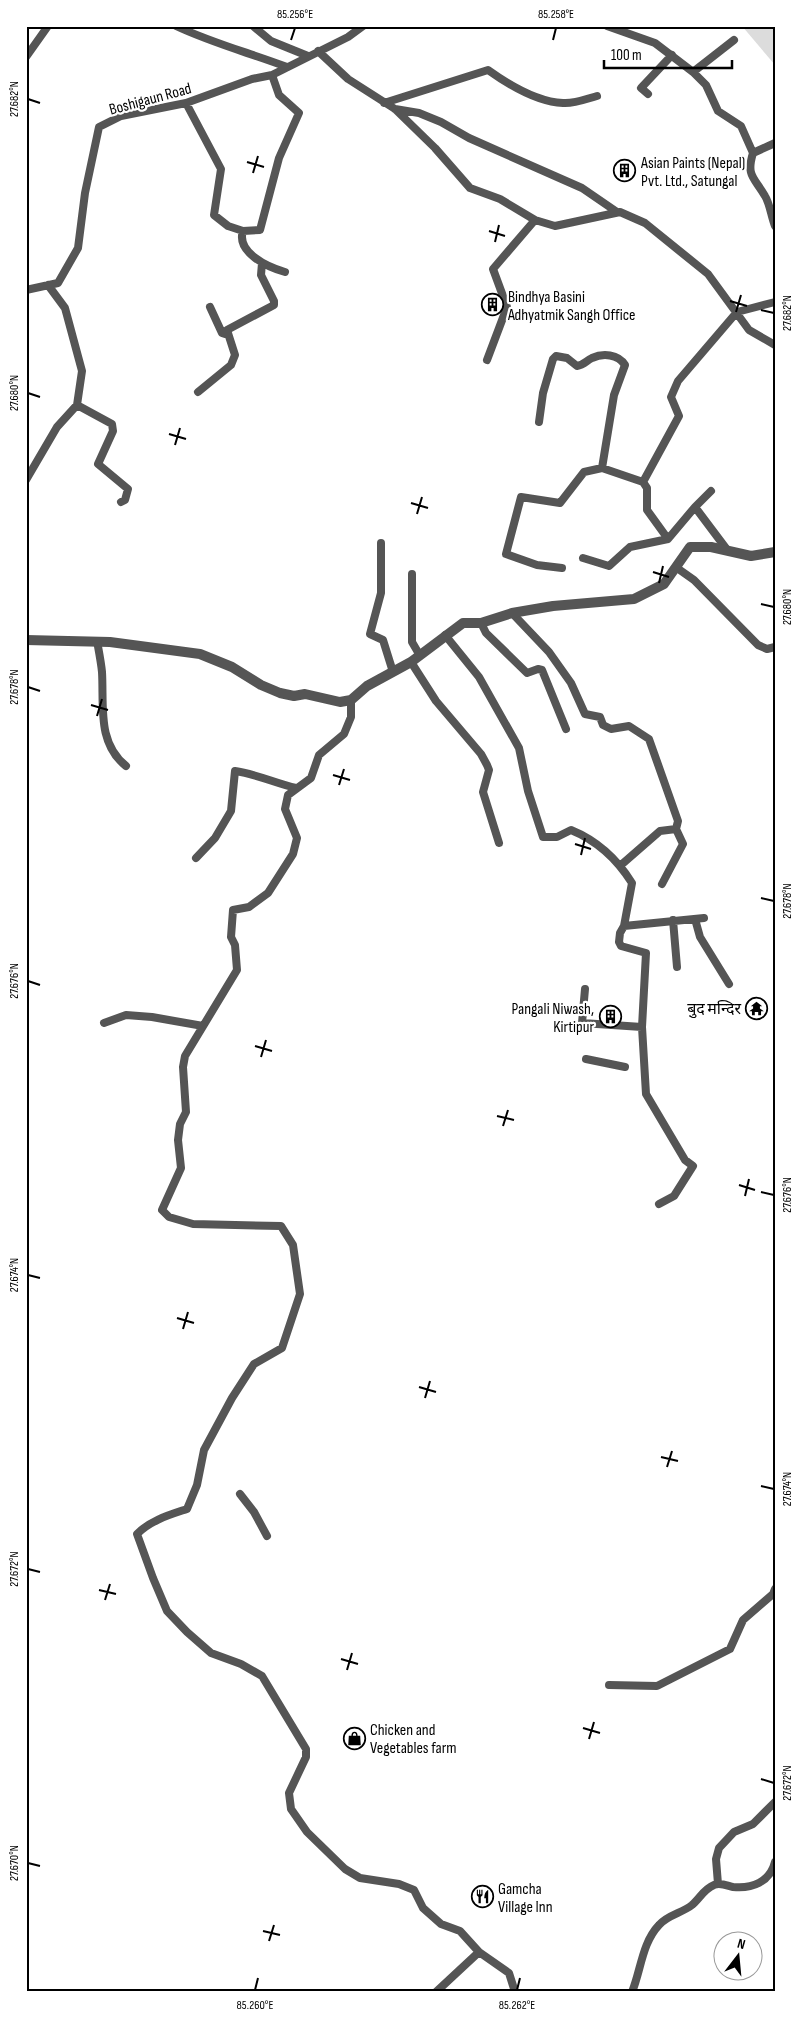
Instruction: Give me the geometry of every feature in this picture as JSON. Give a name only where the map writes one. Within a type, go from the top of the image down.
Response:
[{"type":"street","points":[[26,57],[48,26]]},
{"type":"street","points":[[176,26],[207,41],[228,45],[287,67]]},
{"type":"street","points":[[253,26],[272,41],[308,56]]},
{"type":"street","points":[[607,26],[655,44],[672,55],[706,85],[718,111],[741,126],[753,153],[750,175],[766,197],[775,226]]},
{"type":"street","name":"Boshigaun Road","points":[[26,290],[58,283],[64,277],[78,248],[86,185],[99,127],[122,116],[186,103],[252,79],[272,75],[348,37],[361,27]]},
{"type":"street","points":[[693,72],[734,40]]},
{"type":"street","points":[[318,51],[348,79],[395,109],[435,148],[470,188],[500,199],[535,220],[555,226],[617,212]]},
{"type":"street","points":[[648,94],[641,88],[672,55]]},
{"type":"street","points":[[384,103],[488,70],[505,82],[539,98],[562,103],[597,96]]},
{"type":"street","points":[[186,103],[221,169],[214,215],[228,226],[243,231],[260,230],[279,158],[300,113],[279,95],[272,75]]},
{"type":"street","points":[[395,109],[419,113],[441,122],[469,138],[582,188],[617,212],[645,223],[708,274],[749,330],[775,345]]},
{"type":"street","points":[[753,153],[775,143]]},
{"type":"street","points":[[487,360],[508,307],[493,268],[535,220]]},
{"type":"street","points":[[243,231],[240,238],[242,246],[262,263],[285,272]]},
{"type":"street","points":[[210,307],[222,333],[225,334],[227,330],[274,305],[274,301],[262,276],[262,263]]},
{"type":"street","points":[[26,480],[57,427],[77,406],[82,371],[65,308],[48,285]]},
{"type":"street","points":[[643,482],[679,416],[671,397],[678,381],[737,312],[775,302]]},
{"type":"street","points":[[198,392],[234,360],[235,355],[227,330]]},
{"type":"street","points":[[539,422],[543,393],[553,359],[556,356],[567,358],[577,366],[598,356],[612,355],[622,360],[625,365],[614,395],[602,468]]},
{"type":"street","points":[[77,406],[112,424],[113,430],[98,464],[128,490],[125,500],[121,502]]},
{"type":"street","points":[[562,568],[537,565],[506,554],[518,502],[521,497],[560,503],[584,472],[602,468],[643,482],[647,488],[647,510],[668,539]]},
{"type":"street","points":[[583,558],[609,566],[630,547],[668,539],[694,507],[711,491]]},
{"type":"street","points":[[694,507],[728,551]]},
{"type":"street","points":[[381,543],[381,593],[370,634],[383,640],[393,672]]},
{"type":"street","points":[[26,640],[97,641],[174,649],[200,654],[232,667],[261,685],[280,693],[294,696],[305,694],[340,702],[351,700],[367,686],[411,662],[419,654],[463,623],[481,623],[512,613],[553,606],[634,599],[664,584],[690,547],[711,547],[751,556],[775,552]]},
{"type":"street","points":[[677,568],[694,580],[758,644],[767,650],[775,647]]},
{"type":"street","points":[[412,574],[412,642],[419,654]]},
{"type":"street","points":[[512,613],[549,652],[571,683],[585,714],[600,717],[603,725],[611,729],[629,726],[649,739],[678,821],[676,829],[683,844],[662,884]]},
{"type":"street","points":[[481,623],[486,633],[527,673],[538,669],[542,670],[566,729]]},
{"type":"street","points":[[445,635],[479,677],[519,748],[528,791],[543,837],[557,837],[571,830],[590,838],[621,865],[632,883],[619,944],[646,953],[642,1027],[648,1100],[685,1160],[693,1166],[674,1196],[659,1204]]},
{"type":"street","points":[[97,641],[102,672],[102,717],[107,738],[115,758],[126,766]]},
{"type":"street","points":[[411,662],[436,701],[481,754],[487,765],[489,770],[483,792],[499,843]]},
{"type":"street","points":[[351,700],[350,717],[344,734],[320,755],[310,778],[288,796],[285,809],[297,838],[294,854],[268,893],[249,907],[233,910],[230,937],[235,944],[237,970],[185,1056],[183,1067],[186,1112],[180,1124],[178,1140],[181,1168],[162,1210],[169,1216],[194,1224],[281,1226],[293,1245],[300,1294],[282,1348],[254,1364],[232,1398],[204,1450],[197,1485],[187,1509],[163,1517],[144,1527],[137,1534],[167,1611],[187,1632],[212,1653],[241,1664],[262,1676],[306,1749],[306,1758],[289,1793],[291,1809],[307,1832],[345,1869],[360,1878],[400,1884],[414,1890],[423,1908],[441,1924],[460,1931],[479,1952],[509,1973],[515,1992]]},
{"type":"street","points":[[196,858],[215,838],[231,811],[235,771],[256,774],[279,784],[296,788]]},
{"type":"street","points":[[621,865],[660,831],[676,829]]},
{"type":"street","points":[[624,926],[700,919],[700,937],[729,984]]},
{"type":"street","points":[[673,920],[677,967]]},
{"type":"street","points":[[585,989],[582,1023],[642,1027]]},
{"type":"street","points":[[104,1023],[126,1015],[152,1017],[203,1026]]},
{"type":"street","points":[[586,1059],[625,1067]]},
{"type":"street","points":[[240,1494],[254,1512],[267,1536]]},
{"type":"street","points":[[609,1685],[657,1686],[730,1649],[743,1620],[773,1594],[775,1589]]},
{"type":"street","points":[[718,1884],[716,1859],[720,1848],[734,1832],[753,1824],[775,1802]]},
{"type":"street","points":[[632,1992],[642,1956],[658,1926],[684,1911],[703,1892],[718,1884],[745,1888],[753,1886],[769,1876],[775,1862]]},
{"type":"street","points":[[436,1992],[479,1952]]},
{"type":"shaded area","points":[[742,26],[775,26],[775,65]]},
{"type":"place","name":"Asian Paints (Nepal) Pvt. Ltd., Satungal","points":[[625,171]]},
{"type":"place","name":"Bindhya Basini Adhyatmik Sangh Office","points":[[492,305]]},
{"type":"place","name":"बुद मन्दिर","points":[[757,1008]]},
{"type":"place","name":"Pangali Niwash, Kirtipur","points":[[610,1017]]},
{"type":"place","name":"Chicken and Vegetables farm","points":[[354,1738]]},
{"type":"place","name":"Gamcha Village Inn","points":[[482,1897]]}]
